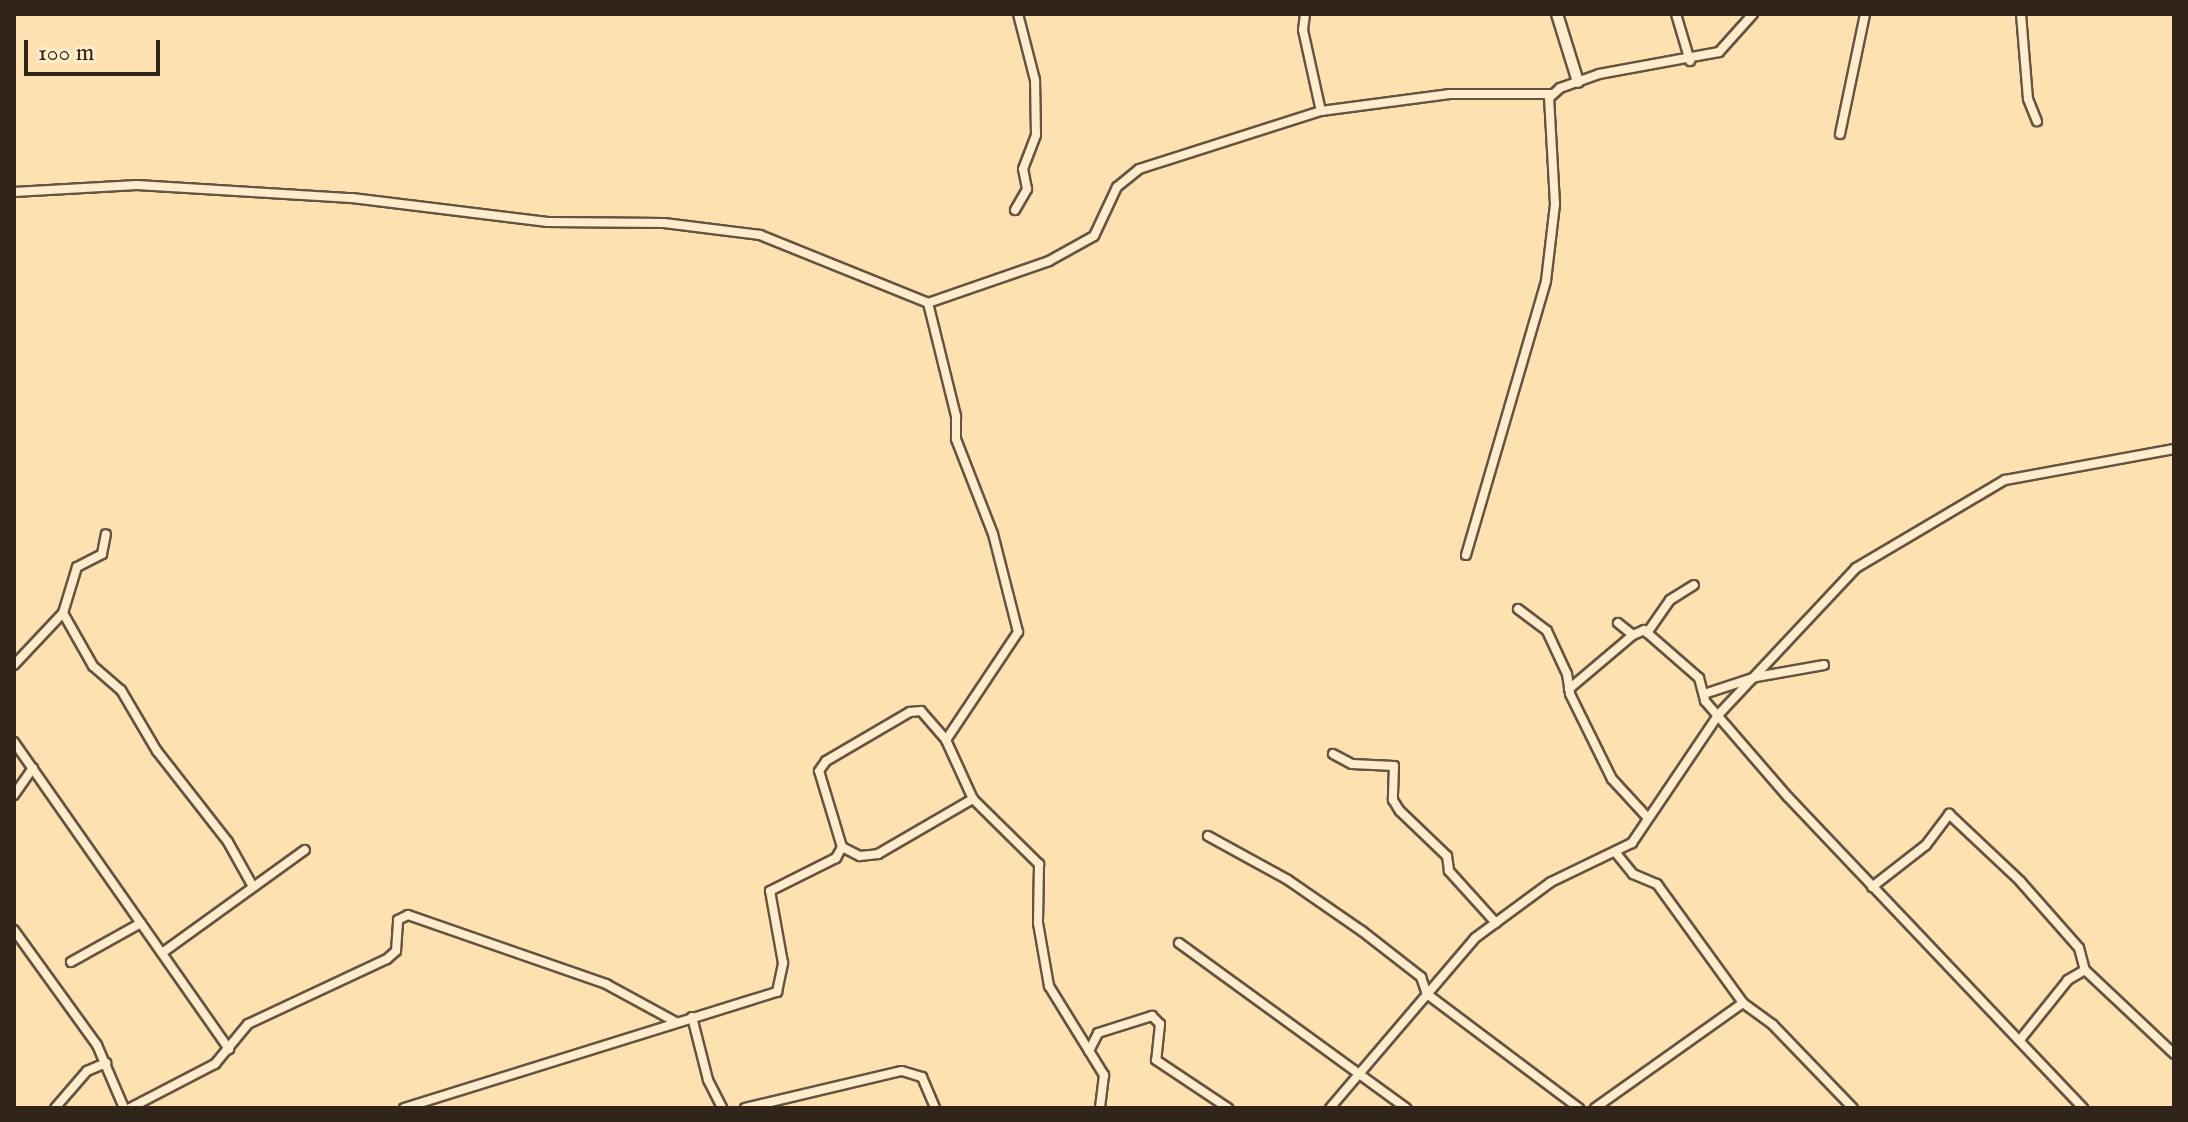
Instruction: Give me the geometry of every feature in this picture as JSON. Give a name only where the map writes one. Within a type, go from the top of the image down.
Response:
[{"type":"street","points":[[1015,210],[1027,189],[1023,169],[1036,135],[1035,80],[1018,14]]},
{"type":"street","points":[[1305,14],[1303,30],[1321,111]]},
{"type":"street","points":[[1557,14],[1578,82]]},
{"type":"street","points":[[1676,14],[1690,61]]},
{"type":"street","points":[[14,192],[137,185],[352,198],[548,222],[678,225],[760,235],[928,303],[1049,261],[1094,236],[1117,187],[1139,169],[1321,111],[1450,94],[1551,94],[1578,82],[1690,61],[1719,52],[1753,14]]},
{"type":"street","points":[[1840,134],[1861,56],[1865,14]]},
{"type":"street","points":[[2021,14],[2028,99],[2037,121]]},
{"type":"street","points":[[1466,555],[1546,281],[1555,204],[1551,94]]},
{"type":"street","points":[[928,303],[956,416],[956,439],[993,534],[1018,632],[946,740]]},
{"type":"street","points":[[1330,1108],[1363,1074],[1398,1022],[1427,994],[1475,938],[1551,882],[1632,843],[1719,714],[1856,568],[2005,480],[2174,449]]},
{"type":"street","points":[[14,665],[63,613],[77,567],[102,554],[106,534]]},
{"type":"street","points":[[1569,689],[1633,635],[1647,633],[1670,600],[1694,585]]},
{"type":"street","points":[[1518,609],[1547,631],[1569,689],[1612,779],[1648,818]]},
{"type":"street","points":[[63,613],[93,666],[121,690],[157,751],[228,842],[252,885]]},
{"type":"street","points":[[1618,623],[1633,635]]},
{"type":"street","points":[[1647,633],[1699,678],[1704,694],[1719,714],[1872,887],[2083,1108]]},
{"type":"street","points":[[1704,694],[1756,677],[1824,665]]},
{"type":"street","points":[[404,1108],[777,992],[783,963],[770,891],[836,858],[842,847],[842,834],[818,777],[826,761],[910,712],[921,711],[946,740],[973,799],[1039,864],[1038,923],[1049,986],[1104,1075],[1100,1108]]},
{"type":"street","points":[[14,742],[229,1049]]},
{"type":"street","points":[[1333,754],[1352,764],[1394,766],[1393,800],[1400,811],[1447,856],[1449,871],[1496,923]]},
{"type":"street","points":[[14,795],[33,768]]},
{"type":"street","points":[[842,847],[860,856],[878,854],[973,799]]},
{"type":"street","points":[[1872,887],[1926,845],[1949,814],[2048,912],[2079,948],[2085,970],[2174,1054]]},
{"type":"street","points":[[1208,836],[1288,880],[1362,931],[1421,977],[1427,994],[1579,1108]]},
{"type":"street","points":[[162,953],[252,885],[305,850]]},
{"type":"street","points":[[1616,853],[1633,874],[1657,884],[1743,1003],[1773,1025],[1853,1108]]},
{"type":"street","points":[[14,930],[106,1063],[127,1108],[171,1091],[229,1049],[248,1024],[387,959],[396,951],[398,920],[408,915],[606,984],[676,1022]]},
{"type":"street","points":[[71,962],[141,923]]},
{"type":"street","points":[[1179,943],[1406,1108]]},
{"type":"street","points":[[2020,1040],[2068,980],[2085,970]]},
{"type":"street","points":[[1595,1108],[1743,1003]]},
{"type":"street","points":[[1089,1051],[1102,1031],[1152,1016],[1160,1024],[1156,1060],[1228,1108]]},
{"type":"street","points":[[692,1017],[708,1080],[722,1108]]},
{"type":"street","points":[[55,1108],[87,1071],[106,1063]]},
{"type":"street","points":[[745,1108],[902,1071],[922,1077],[935,1108]]}]
